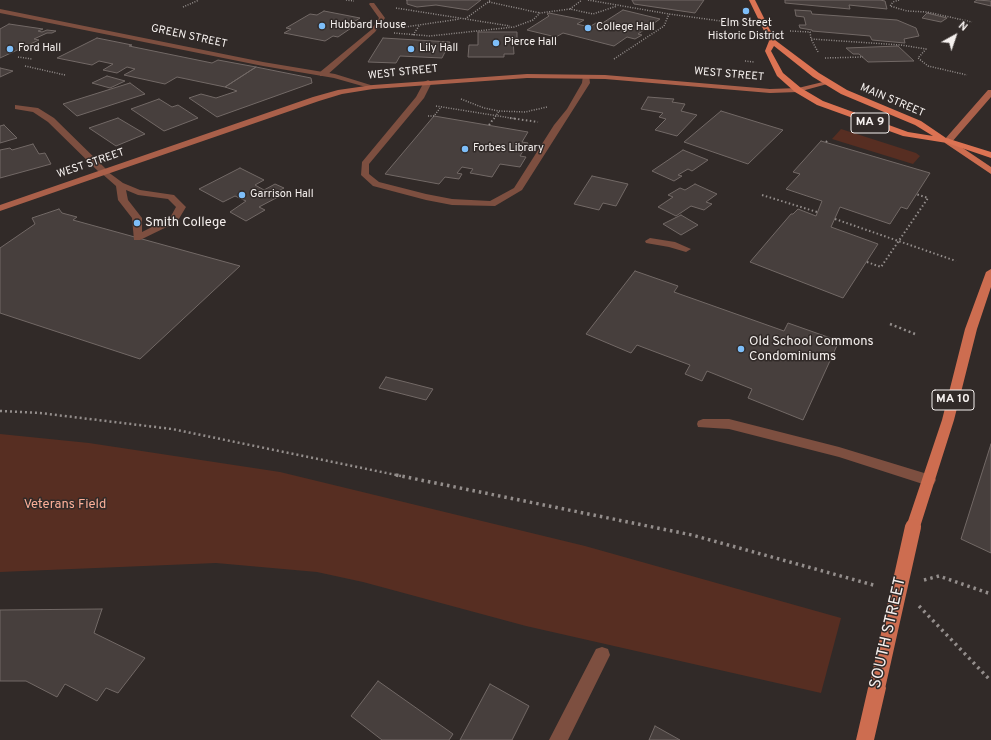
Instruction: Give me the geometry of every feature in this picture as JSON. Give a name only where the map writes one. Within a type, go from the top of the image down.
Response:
[{"type":"highway","points":[[752,0],[772,41]]},
{"type":"highway","name":"MAIN STREET","points":[[772,41],[827,83],[875,107],[918,123],[948,141]]},
{"type":"highway","name":"MA 9","points":[[772,41],[768,51],[775,66],[780,74],[798,90]]},
{"type":"highway","name":"MAIN STREET","points":[[798,90],[820,103],[866,121],[906,134],[948,141],[991,155]]},
{"type":"main road","name":"WEST STREET","points":[[0,208],[316,99],[341,92],[374,87],[481,78],[586,77],[654,80],[770,91],[798,90],[827,83]]},
{"type":"main road","points":[[991,92],[948,141],[991,171]]},
{"type":"main road","name":"MA 10","points":[[929,480],[948,420],[971,329],[991,272]]},
{"type":"main road","name":"SOUTH STREET","points":[[865,740],[913,527],[929,480]]},
{"type":"street","points":[[324,74],[374,31],[382,18],[372,4]]},
{"type":"street","name":"GREEN STREET","points":[[0,11],[263,64],[324,74],[374,87]]},
{"type":"street","points":[[0,18],[11,13]]},
{"type":"street","points":[[428,82],[416,103],[365,164],[365,175],[376,184],[426,197],[452,202],[492,204],[517,190],[558,124],[570,110],[581,92],[586,83],[586,77]]},
{"type":"street","points":[[18,106],[35,110],[51,120],[104,172],[120,185],[138,192],[171,197],[181,207],[174,220],[137,238],[137,218],[123,200],[120,185]]},
{"type":"street","points":[[650,241],[686,248]]},
{"type":"street","points":[[703,424],[729,424],[839,452],[929,480]]},
{"type":"street","points":[[558,740],[602,655]]},
{"type":"path","points":[[183,7],[199,0]]},
{"type":"path","points":[[346,0],[514,27]]},
{"type":"path","points":[[374,31],[466,19],[492,0]]},
{"type":"path","points":[[570,9],[582,0]]},
{"type":"path","points":[[588,0],[669,14],[764,27]]},
{"type":"path","points":[[899,0],[893,2],[890,6],[907,11],[927,12],[972,22]]},
{"type":"path","points":[[488,2],[540,13],[570,9],[593,14],[609,10],[617,6]]},
{"type":"path","points":[[374,31],[430,36],[514,27],[533,20],[540,13]]},
{"type":"path","points":[[612,60],[654,34],[664,26],[669,14]]},
{"type":"path","points":[[413,35],[420,26]]},
{"type":"path","points":[[787,31],[810,32],[811,39],[819,56]]},
{"type":"path","points":[[811,39],[901,45],[926,49],[918,58],[928,66],[968,75]]},
{"type":"path","points":[[18,57],[32,59]]},
{"type":"path","points":[[824,58],[863,57]]},
{"type":"path","points":[[25,66],[65,75]]},
{"type":"path","points":[[456,95],[462,100],[484,108],[499,111],[525,112],[552,105]]},
{"type":"path","points":[[416,103],[558,124]]},
{"type":"path","points":[[489,125],[499,111]]},
{"type":"path","points":[[867,262],[881,267],[897,241],[928,198],[916,194]]},
{"type":"path","points":[[762,195],[817,212]]},
{"type":"path","points":[[835,219],[956,261]]},
{"type":"path","points":[[890,324],[915,334]]},
{"type":"path","points":[[0,411],[40,413],[172,428],[692,535],[884,588]]},
{"type":"path","points":[[917,583],[939,576],[991,594]]},
{"type":"path","points":[[912,600],[991,681]]},
{"type":"green space","points":[[841,129],[916,153],[920,156],[913,164],[832,139]]},
{"type":"green space","name":"Veterans Field","points":[[0,434],[89,443],[280,472],[585,546],[841,618],[821,693],[526,626],[363,582],[317,572],[216,563],[0,572]]},
{"type":"building","points":[[407,0],[481,0],[468,10],[436,5],[417,7],[407,4]]},
{"type":"building","points":[[632,0],[704,0],[695,13],[634,4]]},
{"type":"building","points":[[785,0],[880,0],[885,1],[887,9],[849,5],[850,9],[785,3]]},
{"type":"building","points":[[977,0],[991,1],[991,6],[974,2]]},
{"type":"building","name":"College Hall","points":[[623,10],[660,19],[638,34],[642,35],[635,39],[627,37],[614,46],[563,33],[556,37],[527,30],[549,16],[547,14],[549,13],[584,20],[577,24],[589,27],[596,23],[601,24]]},
{"type":"building","points":[[795,10],[811,11],[812,14],[897,20],[916,28],[919,36],[904,39],[905,43],[872,40],[870,36],[812,31],[800,28],[799,25],[806,25],[804,17],[796,16]]},
{"type":"building","name":"Hubbard House","points":[[324,11],[360,18],[352,23],[357,24],[338,37],[333,36],[325,41],[284,33],[291,29],[286,28],[310,14],[317,15]]},
{"type":"building","points":[[927,13],[947,18],[941,22],[922,18]]},
{"type":"building","name":"Ford Hall","points":[[9,24],[43,29],[38,31],[42,32],[47,30],[56,31],[34,39],[39,40],[0,58],[0,29]]},
{"type":"building","name":"Pierce Hall","points":[[478,32],[517,32],[517,41],[513,41],[514,54],[504,54],[504,57],[468,57],[469,45],[478,45]]},
{"type":"building","points":[[97,38],[212,63],[218,60],[256,67],[225,87],[177,77],[165,84],[124,75],[135,69],[127,67],[117,73],[103,70],[113,64],[99,61],[92,65],[57,58]]},
{"type":"building","name":"Lily Hall","points":[[383,38],[450,42],[442,58],[400,56],[396,63],[368,62]]},
{"type":"building","points":[[898,46],[914,61],[868,62],[859,54],[853,54],[846,48]]},
{"type":"building","points":[[256,67],[311,78],[312,83],[217,117],[189,98],[201,94],[216,98],[237,91],[225,87]]},
{"type":"building","name":"Ford Hall","points":[[0,68],[13,71],[0,77]]},
{"type":"building","points":[[107,76],[125,81],[110,88],[92,83]]},
{"type":"building","points":[[130,83],[145,94],[77,116],[63,104]]},
{"type":"building","points":[[648,97],[674,99],[672,102],[685,104],[681,111],[697,115],[677,136],[655,130],[666,119],[659,117],[663,113],[641,109]]},
{"type":"building","points":[[159,99],[172,107],[178,105],[198,118],[164,131],[131,109]]},
{"type":"building","points":[[721,111],[783,130],[748,164],[684,142]]},
{"type":"building","name":"Forbes Library","points":[[434,116],[528,132],[522,142],[528,143],[520,156],[526,157],[520,167],[500,164],[492,177],[470,173],[473,169],[462,167],[457,173],[462,174],[459,179],[445,177],[439,184],[385,174]]},
{"type":"building","points":[[118,118],[145,134],[116,146],[89,128]]},
{"type":"building","points":[[4,125],[17,138],[0,143],[0,126]]},
{"type":"building","name":"Old School Commons Condominiums","points":[[821,141],[930,173],[907,209],[901,207],[890,224],[840,207],[831,227],[878,244],[843,298],[750,262],[791,214],[798,209],[816,216],[822,201],[786,189],[800,174],[793,172]]},
{"type":"building","points":[[33,144],[39,154],[45,153],[51,164],[0,178],[0,150],[10,148],[12,150]]},
{"type":"building","points":[[683,150],[708,160],[692,171],[688,169],[678,175],[682,176],[674,181],[652,171]]},
{"type":"building","name":"Garrison Hall","points":[[240,168],[264,180],[255,185],[264,190],[275,184],[284,188],[273,194],[278,197],[259,207],[265,210],[246,221],[230,212],[246,201],[235,196],[223,202],[199,189]]},
{"type":"building","points":[[592,176],[628,184],[616,206],[603,203],[599,210],[574,204]]},
{"type":"building","points":[[695,184],[717,194],[706,202],[712,204],[704,210],[691,206],[676,216],[658,207],[673,197],[668,195],[680,188],[685,190]]},
{"type":"building","points":[[59,209],[62,213],[77,217],[73,220],[240,266],[140,359],[0,313],[0,248],[35,224],[32,218]]},
{"type":"building","points":[[681,215],[698,225],[681,235],[663,224]]},
{"type":"building","name":"Old School Commons Condominiums","points":[[635,271],[678,286],[674,292],[784,331],[788,323],[839,341],[803,420],[748,398],[752,389],[707,371],[702,381],[685,374],[690,365],[637,345],[631,353],[586,334]]},
{"type":"building","points":[[386,377],[433,389],[426,400],[379,388]]},
{"type":"building","points":[[991,444],[991,553],[961,539]]},
{"type":"building","points":[[102,609],[94,633],[145,658],[118,693],[106,688],[97,701],[65,684],[57,697],[26,681],[0,681],[0,610]]},
{"type":"building","points":[[378,681],[453,734],[449,740],[382,740],[351,716]]},
{"type":"building","points":[[490,684],[529,706],[512,740],[460,740]]},
{"type":"building","points":[[655,726],[680,740],[649,740]]},
{"type":"place","name":"Elm Street Historic District","points":[[746,11]]},
{"type":"place","name":"Hubbard House","points":[[322,26]]},
{"type":"place","name":"College Hall","points":[[588,28]]},
{"type":"place","name":"Pierce Hall","points":[[496,43]]},
{"type":"place","name":"Ford Hall","points":[[10,49]]},
{"type":"place","name":"Lily Hall","points":[[411,49]]},
{"type":"place","name":"Forbes Library","points":[[465,149]]},
{"type":"place","name":"Garrison Hall","points":[[242,195]]},
{"type":"place","name":"Smith College","points":[[137,223]]},
{"type":"place","name":"Old School Commons Condominiums","points":[[741,349]]}]
